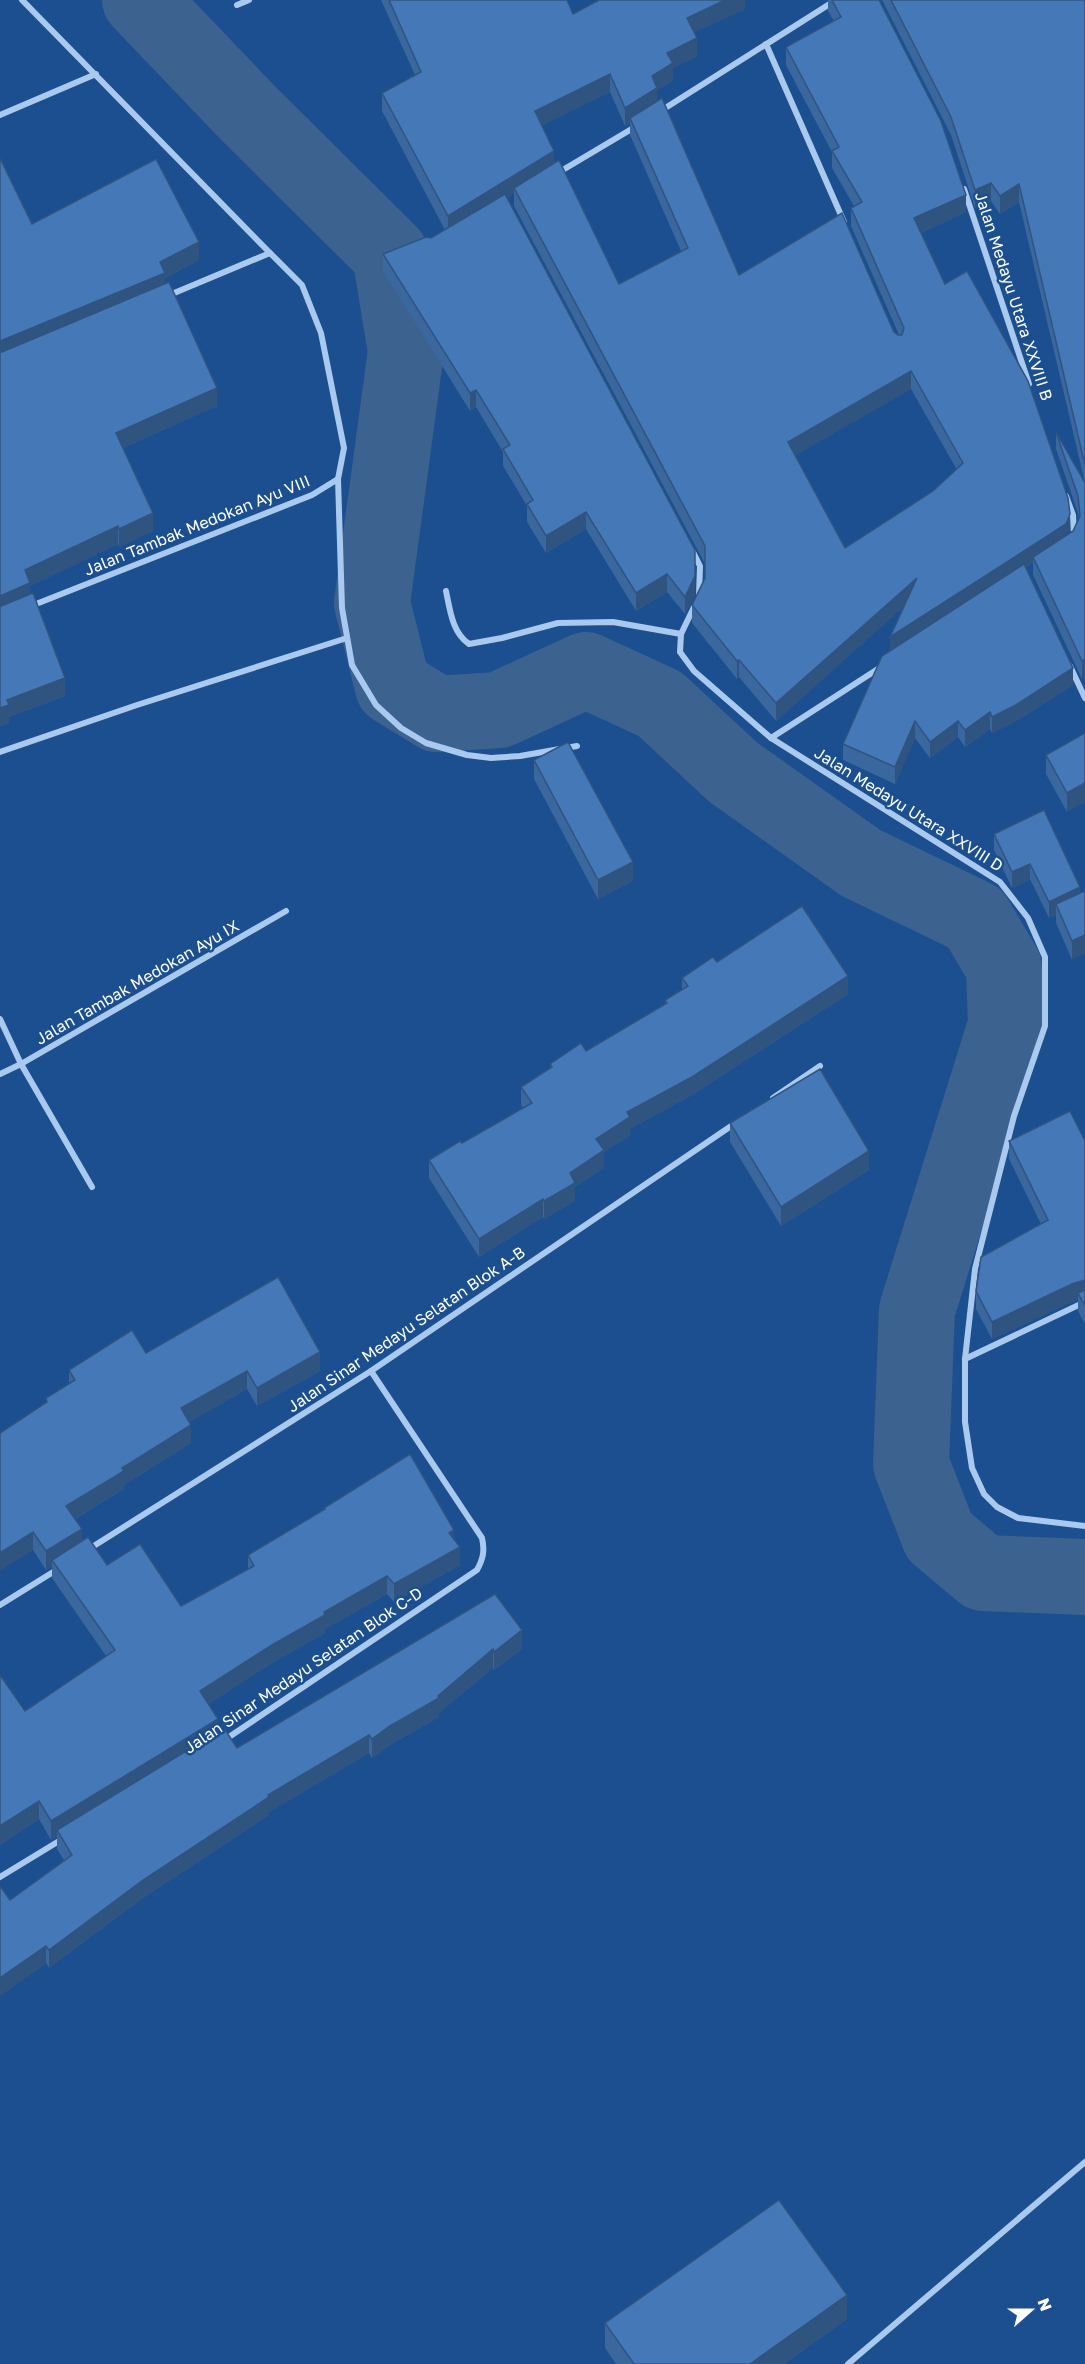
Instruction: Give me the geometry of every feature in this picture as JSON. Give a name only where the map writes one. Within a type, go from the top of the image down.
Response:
[{"type":"street","points":[[22,0],[302,285],[321,333],[344,448],[338,479],[342,608],[347,638],[352,665],[376,705],[401,728],[426,743],[467,755],[491,758],[520,756],[577,746]]},
{"type":"street","points":[[237,5],[249,0]]},
{"type":"street","points":[[648,118],[836,0]]},
{"type":"street","points":[[766,44],[846,228]]},
{"type":"street","points":[[0,115],[96,74]]},
{"type":"street","points":[[548,179],[638,125]]},
{"type":"street","name":"Jalan Medayu Utara XXVIII B","points":[[961,181],[1032,393]]},
{"type":"street","points":[[162,298],[270,253]]},
{"type":"street","name":"Jalan Tambak Medokan Ayu VIII","points":[[22,610],[312,495],[338,479]]},
{"type":"street","points":[[1065,493],[1073,515],[1075,532],[1070,545]]},
{"type":"street","points":[[446,591],[452,619],[460,638],[469,644],[558,623],[613,622],[681,634],[700,595],[700,566],[690,546]]},
{"type":"street","name":"Jalan Medayu Utara XXVIII D","points":[[681,634],[680,652],[694,671],[771,738],[1000,882],[1028,918],[1046,957],[1045,1026],[1014,1116],[975,1269],[965,1359],[965,1422],[972,1468],[984,1494],[1018,1518],[1085,1526]]},
{"type":"street","points":[[0,752],[137,705],[347,638]]},
{"type":"street","points":[[1065,656],[1085,698]]},
{"type":"street","points":[[771,738],[889,662]]},
{"type":"street","name":"Jalan Tambak Medokan Ayu IX","points":[[0,1074],[21,1065],[286,911]]},
{"type":"street","points":[[0,1019],[21,1065],[92,1187]]},
{"type":"street","points":[[771,1099],[820,1066]]},
{"type":"street","name":"Jalan Sinar Medayu Selatan Blok A-B","points":[[81,1554],[371,1371],[742,1119]]},
{"type":"street","points":[[965,1359],[1085,1302]]},
{"type":"street","name":"Jalan Sinar Medayu Selatan Blok C-D","points":[[221,1742],[477,1570],[484,1548],[478,1532],[371,1371]]},
{"type":"street","points":[[0,1605],[61,1567]]},
{"type":"street","points":[[0,1877],[70,1834]]},
{"type":"street","points":[[848,2364],[1085,2162]]},
{"type":"building","points":[[389,0],[567,0],[573,14],[599,0],[725,0],[687,18],[697,38],[667,53],[673,63],[652,76],[657,88],[625,108],[610,74],[535,111],[554,151],[448,216],[382,93],[421,72]]},
{"type":"building","points":[[832,0],[879,0],[941,121],[966,195],[914,218],[945,284],[967,271],[1028,381],[1068,498],[1070,514],[1066,524],[890,637],[917,578],[776,703],[739,660],[737,661],[692,605],[705,578],[705,546],[514,188],[559,160],[619,284],[688,248],[630,118],[662,98],[739,275],[842,213],[894,332],[902,335],[904,328],[851,208],[862,202],[832,151],[839,147],[786,47],[841,17]],"holes":[[[911,371],[963,463],[933,491],[845,548],[788,442]]]},
{"type":"building","points":[[891,0],[1085,0],[1085,465],[1019,184],[1000,196],[991,183],[975,190],[951,117]]},
{"type":"building","points":[[0,158],[32,224],[156,159],[199,242],[160,262],[165,273],[0,341]]},
{"type":"building","points":[[505,194],[695,550],[695,576],[685,597],[667,574],[636,593],[586,512],[546,536],[527,504],[533,500],[503,449],[510,445],[476,390],[470,393],[383,254],[426,237],[431,238]]},
{"type":"building","points":[[169,282],[217,388],[116,433],[153,513],[119,529],[118,526],[25,570],[30,583],[0,596],[0,352]]},
{"type":"building","points":[[1056,432],[1085,483],[1085,659],[1082,661],[1033,557],[1073,531],[1080,516],[1078,496]]},
{"type":"building","points":[[1024,564],[1073,668],[1016,705],[992,717],[990,712],[965,730],[958,721],[930,742],[915,721],[895,767],[843,744],[882,656]]},
{"type":"building","points":[[33,593],[65,678],[7,700],[9,705],[0,708],[0,605]]},
{"type":"building","points":[[1085,733],[1085,783],[1067,793],[1046,755]]},
{"type":"building","points":[[568,742],[633,862],[598,880],[534,760]]},
{"type":"building","points":[[1044,810],[1080,887],[1049,902],[1030,864],[1012,872],[994,834]]},
{"type":"building","points":[[1085,891],[1085,935],[1072,941],[1056,904]]},
{"type":"building","points":[[802,906],[848,976],[692,1077],[627,1112],[630,1117],[596,1139],[604,1150],[570,1173],[575,1183],[544,1201],[543,1199],[479,1239],[429,1160],[532,1103],[521,1087],[552,1067],[550,1064],[581,1043],[586,1051],[667,1003],[665,1000],[688,986],[682,978],[713,957],[717,962]]},
{"type":"building","points":[[820,1069],[869,1151],[781,1207],[730,1123]]},
{"type":"building","points":[[1070,1111],[1085,1141],[1085,1280],[992,1322],[976,1291],[981,1257],[1048,1220],[1009,1141]]},
{"type":"building","points":[[278,1277],[320,1352],[257,1388],[247,1371],[181,1408],[191,1425],[122,1468],[124,1471],[66,1506],[82,1529],[46,1551],[33,1532],[0,1553],[0,1433],[47,1402],[46,1398],[75,1380],[69,1370],[132,1330],[146,1353]]},
{"type":"building","points":[[1085,1290],[1085,1306],[1078,1293]]},
{"type":"building","points":[[410,1454],[454,1530],[449,1533],[460,1547],[394,1584],[387,1576],[324,1612],[325,1615],[272,1645],[200,1691],[218,1719],[51,1821],[39,1801],[0,1826],[0,1675],[25,1711],[115,1650],[52,1560],[88,1537],[107,1565],[140,1544],[181,1606],[254,1566],[248,1555]]},
{"type":"building","points":[[495,1594],[522,1630],[494,1652],[493,1649],[438,1696],[439,1698],[372,1739],[369,1735],[268,1795],[269,1797],[143,1880],[49,1950],[46,1946],[0,1978],[0,1886],[10,1900],[72,1855],[57,1830],[224,1728],[237,1748]]},
{"type":"building","points":[[779,2200],[847,2295],[750,2364],[634,2364],[605,2323]]},
{"type":"waterway","points":[[140,0],[248,113],[390,254],[406,351],[372,603],[393,687],[437,714],[499,710],[586,670],[660,704],[733,772],[861,863],[975,918],[1004,967],[1006,1025],[917,1310],[911,1464],[939,1536],[983,1573],[1085,1577]]}]
